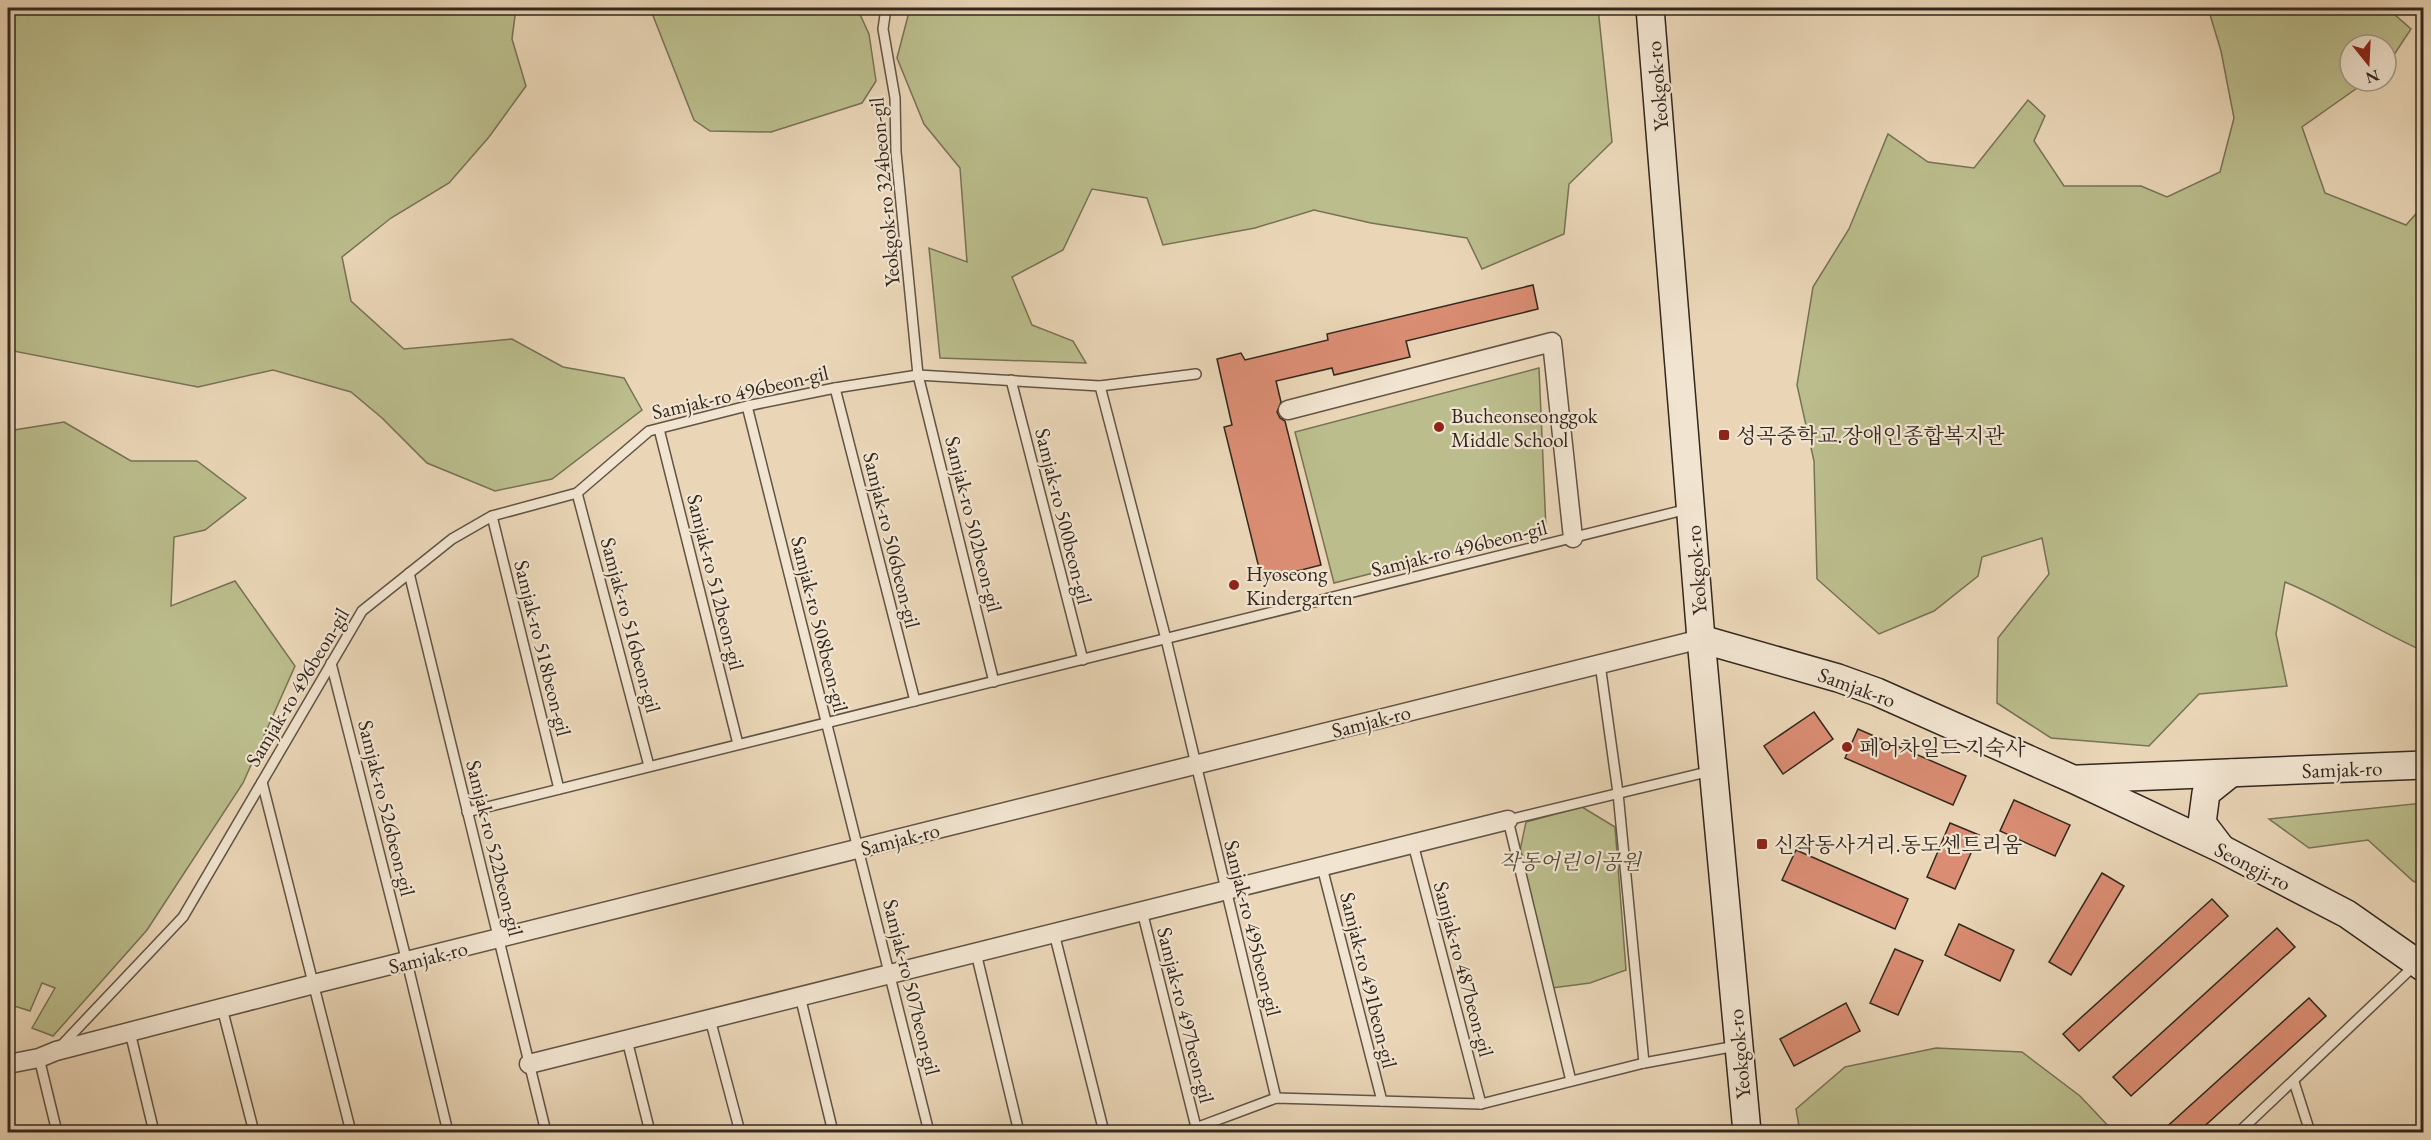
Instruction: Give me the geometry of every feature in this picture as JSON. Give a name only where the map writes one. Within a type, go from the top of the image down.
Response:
[{"type":"street","name":"Yeokgok-ro","points":[[1650,8],[1701,639],[1737,1045],[1747,1132]]},
{"type":"street","points":[[1288,410],[1552,342],[1573,538]]},
{"type":"street","name":"Samjak-ro","points":[[8,1064],[314,984],[499,940],[1701,639],[1838,678],[1877,692],[2074,780],[2424,765]]},
{"type":"street","points":[[2222,849],[2202,823],[2206,793],[2231,773]]},
{"type":"street","name":"Seongji-ro","points":[[2074,780],[2222,849],[2347,914],[2420,965]]},
{"type":"street","points":[[529,1064],[1508,820]]},
{"type":"lane","name":"Yeokgok-ro 324beon-gil","points":[[886,8],[883,29],[895,98],[896,152],[918,375]]},
{"type":"lane","name":"Samjak-ro 496beon-gil","points":[[47,1055],[183,917],[362,611],[452,539],[492,516],[577,493],[649,431],[747,406],[835,388],[918,375],[1100,386],[1196,374]]},
{"type":"lane","name":"Samjak-ro 502beon-gil","points":[[918,375],[994,682]]},
{"type":"lane","name":"Samjak-ro 500beon-gil","points":[[1011,380],[1083,660]]},
{"type":"lane","points":[[1100,386],[1166,639],[1195,765]]},
{"type":"lane","name":"Samjak-ro 506beon-gil","points":[[835,388],[915,701]]},
{"type":"lane","name":"Samjak-ro 508beon-gil","points":[[747,406],[826,723],[860,849]]},
{"type":"lane","name":"Samjak-ro 512beon-gil","points":[[659,429],[738,744]]},
{"type":"lane","name":"Samjak-ro 516beon-gil","points":[[577,493],[649,766]]},
{"type":"lane","name":"Samjak-ro 496beon-gil","points":[[467,812],[1691,509]]},
{"type":"lane","name":"Samjak-ro 518beon-gil","points":[[492,516],[559,789]]},
{"type":"lane","name":"Samjak-ro 522beon-gil","points":[[408,573],[546,1132]]},
{"type":"lane","name":"Samjak-ro 526beon-gil","points":[[331,663],[448,1132]]},
{"type":"lane","points":[[1600,664],[1618,793],[1644,1063]]},
{"type":"lane","name":"Samjak-ro 495beon-gil","points":[[1195,765],[1276,1098]]},
{"type":"lane","points":[[1571,1081],[1508,820],[1714,771]]},
{"type":"lane","points":[[262,782],[351,1132]]},
{"type":"lane","name":"Samjak-ro 487beon-gil","points":[[1413,844],[1481,1104]]},
{"type":"lane","name":"Samjak-ro 507beon-gil","points":[[860,849],[929,1132]]},
{"type":"lane","name":"Samjak-ro 491beon-gil","points":[[1322,867],[1382,1101]]},
{"type":"lane","name":"Samjak-ro 497beon-gil","points":[[1142,911],[1196,1127]]},
{"type":"lane","points":[[1054,933],[1104,1132]]},
{"type":"lane","points":[[976,953],[1019,1132]]},
{"type":"lane","points":[[2239,1132],[2420,965]]},
{"type":"lane","points":[[800,996],[833,1132]]},
{"type":"lane","points":[[222,1008],[254,1132]]},
{"type":"lane","points":[[710,1019],[740,1132]]},
{"type":"lane","points":[[130,1032],[154,1132]]},
{"type":"lane","points":[[627,1040],[650,1132]]},
{"type":"lane","points":[[1185,1132],[1276,1098],[1481,1104],[1644,1063],[1737,1045]]},
{"type":"lane","points":[[47,1055],[57,1132]]},
{"type":"lane","points":[[2294,1082],[2310,1132]]},
{"type":"green space","points":[[8,8],[516,8],[512,39],[526,86],[489,137],[449,183],[391,218],[342,257],[351,301],[404,349],[512,339],[563,367],[624,378],[642,410],[552,479],[495,491],[427,463],[382,418],[351,392],[273,370],[198,387],[8,350]]},
{"type":"green space","points":[[650,8],[857,8],[869,34],[876,81],[862,103],[771,132],[710,131],[694,120]]},
{"type":"green space","points":[[910,8],[1598,8],[1612,142],[1569,184],[1564,234],[1482,269],[1467,238],[1371,223],[1314,210],[1255,228],[1163,245],[1147,198],[1092,189],[1063,250],[1012,277],[1032,325],[1073,341],[1086,363],[940,358],[929,248],[967,262],[960,168],[924,124],[897,58]]},
{"type":"green space","points":[[2208,8],[2387,8],[2411,29],[2398,49],[2398,33],[2338,33],[2338,93],[2350,93],[2302,127],[2325,193],[2406,225],[2423,206],[2423,651],[2285,582],[2276,634],[2287,686],[2199,694],[2149,746],[2051,738],[1997,703],[1998,638],[2049,574],[2042,538],[1982,557],[1978,576],[1934,611],[1879,634],[1817,579],[1814,461],[1797,385],[1813,287],[1849,229],[1888,134],[1928,162],[1974,168],[2028,100],[2045,116],[2034,141],[2064,186],[2141,186],[2167,197],[2220,172],[2234,118],[2221,51]]},
{"type":"green space","points":[[1539,368],[1546,529],[1334,583],[1295,432]]},
{"type":"green space","points":[[64,422],[131,461],[197,461],[246,498],[205,530],[174,537],[171,606],[235,581],[295,666],[243,783],[147,930],[53,1036],[32,1028],[55,988],[42,983],[30,1011],[8,1004],[8,431]]},
{"type":"green space","points":[[2423,803],[2423,885],[2413,881],[2368,840],[2309,848],[2269,819]]},
{"type":"green space","name":"작동어린이공원","points":[[1582,807],[1615,827],[1626,970],[1590,983],[1552,988],[1519,855],[1526,822]]},
{"type":"green space","points":[[1936,1048],[2022,1052],[2080,1096],[2114,1132],[1800,1132],[1796,1109],[1845,1067]]},
{"type":"building","points":[[1533,285],[1538,309],[1406,341],[1410,357],[1334,375],[1332,368],[1276,381],[1281,402],[1277,412],[1285,421],[1321,565],[1262,580],[1224,427],[1232,425],[1217,359],[1241,353],[1245,360],[1328,340],[1327,334]]},
{"type":"building","points":[[1814,712],[1833,739],[1783,774],[1764,746]]},
{"type":"building","points":[[1858,729],[1966,776],[1953,805],[1845,758]]},
{"type":"building","points":[[2014,800],[2070,825],[2055,856],[2000,831]]},
{"type":"building","points":[[1950,823],[1979,835],[1955,889],[1927,877]]},
{"type":"building","points":[[1796,850],[1908,899],[1895,929],[1782,880]]},
{"type":"building","points":[[2102,873],[2124,886],[2071,975],[2049,962]]},
{"type":"building","points":[[2212,899],[2228,916],[2079,1051],[2063,1034]]},
{"type":"building","points":[[1959,924],[2014,950],[2000,981],[1945,955]]},
{"type":"building","points":[[2277,928],[2295,947],[2131,1096],[2113,1077]]},
{"type":"building","points":[[1895,949],[1923,961],[1898,1015],[1870,1003]]},
{"type":"building","points":[[2309,998],[2326,1016],[2198,1132],[2161,1132]]},
{"type":"building","points":[[1846,1003],[1860,1031],[1794,1066],[1780,1039]]},
{"type":"place","name":"Bucheonseonggok Middle School","points":[[1439,427]]},
{"type":"place","name":"성곡중학교.장애인종합복지관","points":[[1724,435]]},
{"type":"place","name":"Hyoseong Kindergarten","points":[[1234,585]]},
{"type":"place","name":"페어차일드 기숙사","points":[[1847,747]]},
{"type":"place","name":"신작동사거리.동도센트리움","points":[[1762,844]]}]
